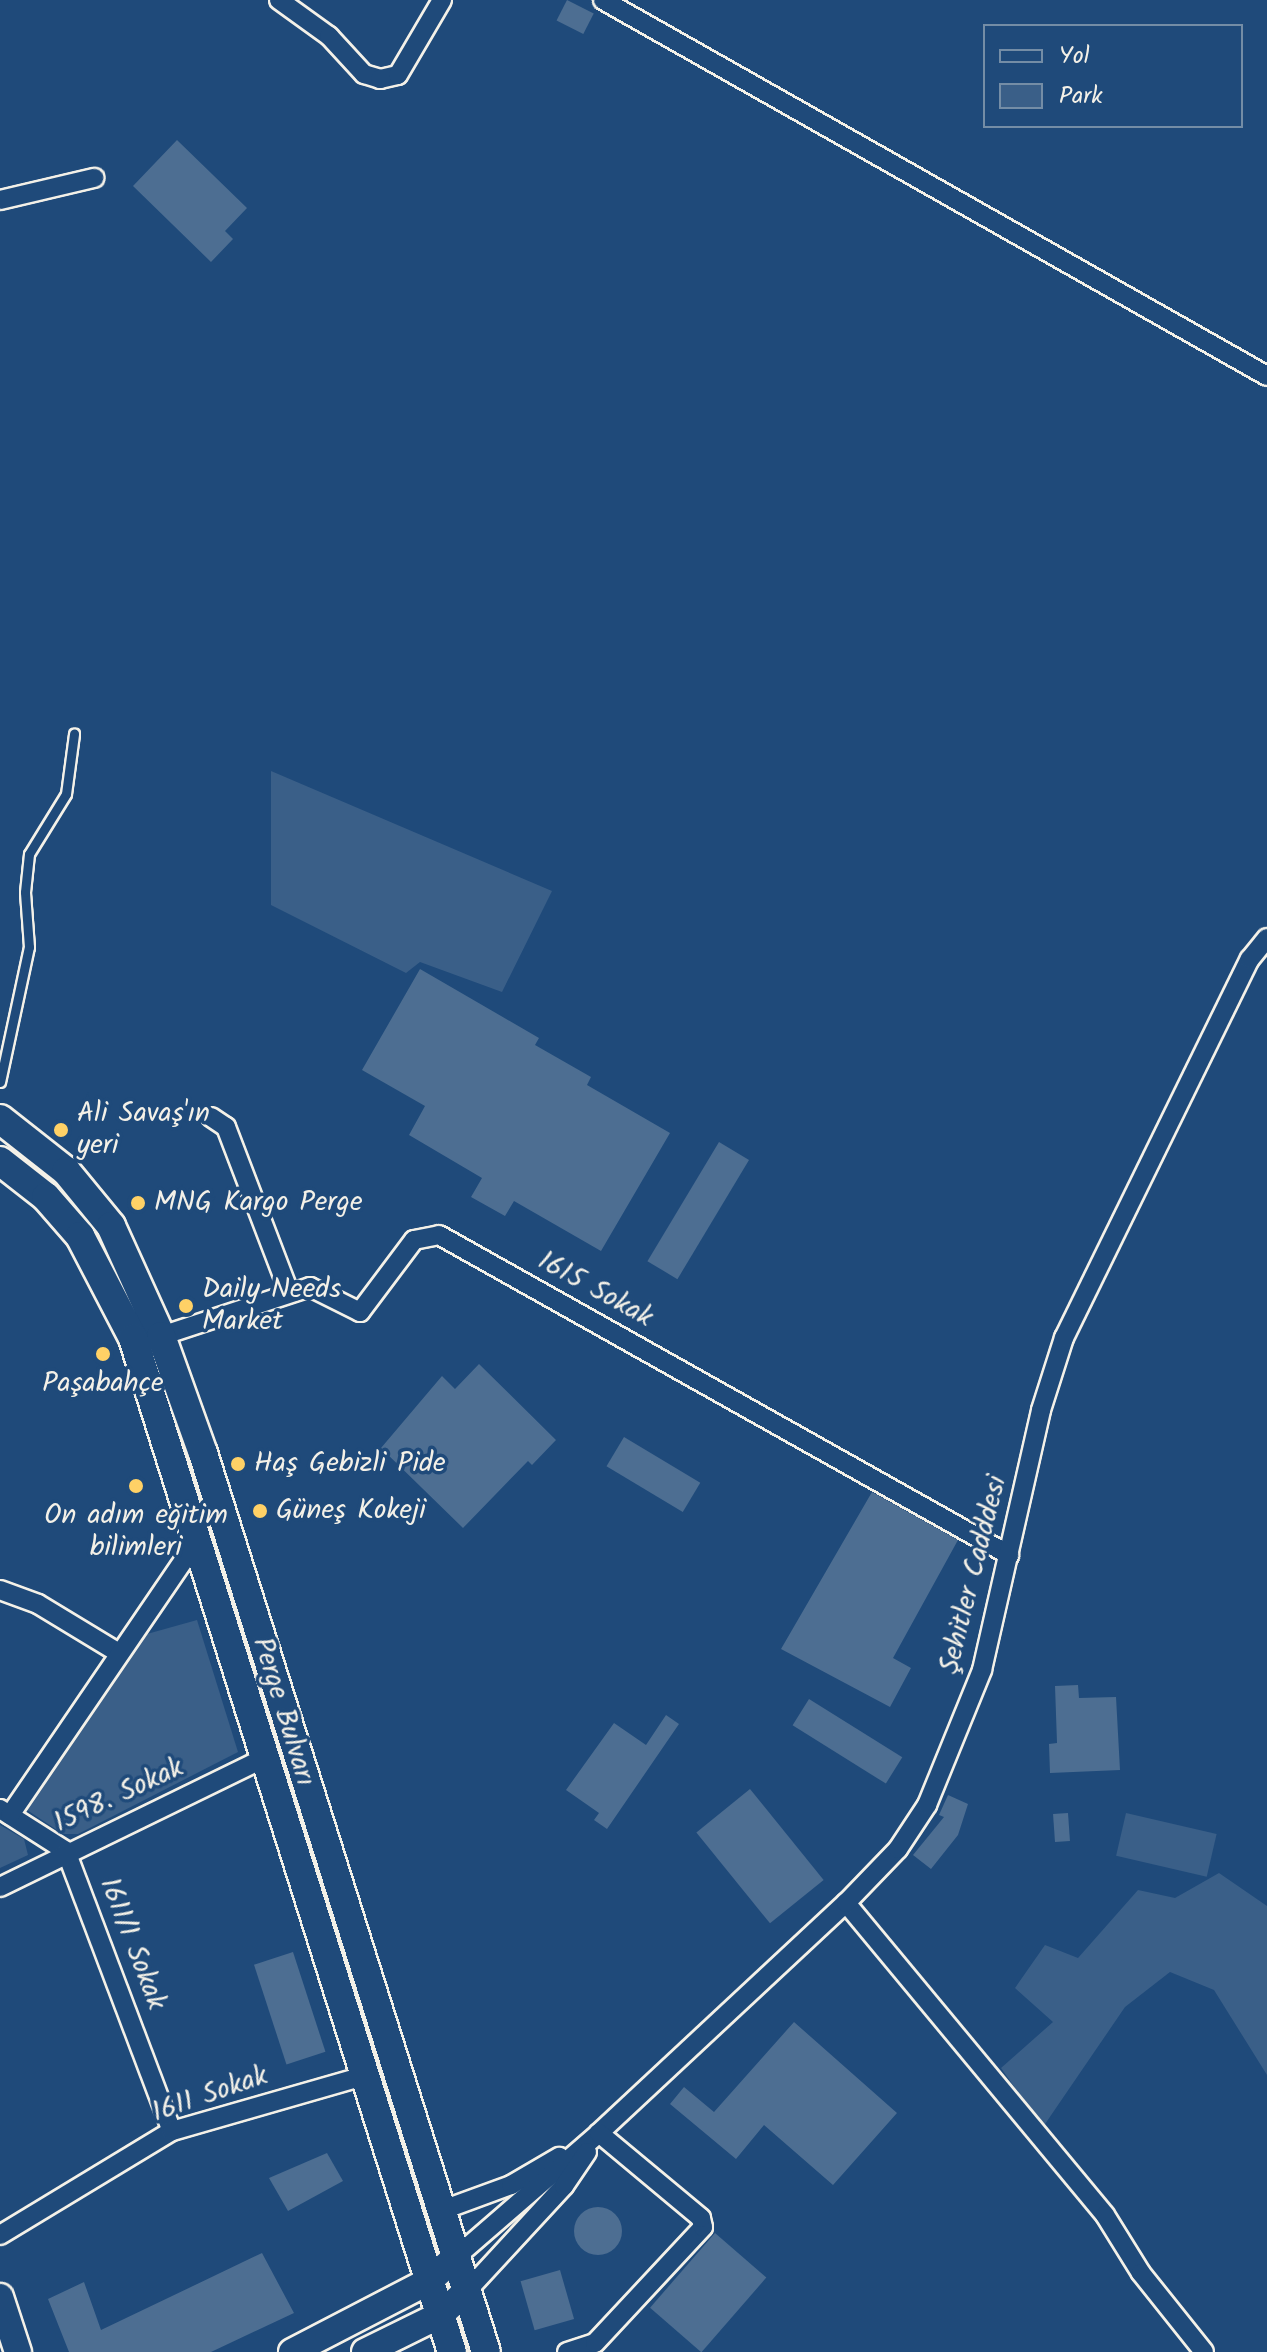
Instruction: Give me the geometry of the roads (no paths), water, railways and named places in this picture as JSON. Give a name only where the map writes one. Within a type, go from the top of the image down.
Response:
[{"type":"main road","name":"Perge Bulvarı","points":[[0,1119],[66,1171],[111,1226],[161,1336],[203,1453],[486,2352]]},
{"type":"main road","name":"Perge Bulvarı","points":[[0,1161],[46,1197],[104,1274],[133,1338],[452,2352]]},
{"type":"main road","points":[[292,2352],[429,2281],[456,2257]]},
{"type":"main road","points":[[365,2352],[440,2315],[467,2291]]},
{"type":"main road","points":[[0,2297],[18,2352]]},
{"type":"street","points":[[279,0],[329,36],[364,74],[380,79],[398,75],[442,0]]},
{"type":"street","points":[[603,0],[1267,376]]},
{"type":"street","points":[[0,200],[94,178]]},
{"type":"street","name":"Şehitler Cadddesi","points":[[599,2133],[846,1903],[898,1849],[944,1770],[982,1670],[1041,1410],[1064,1338],[1250,959],[1267,938]]},
{"type":"street","points":[[211,1117],[226,1127],[289,1292]]},
{"type":"street","name":"1615 Sokak","points":[[161,1336],[310,1287],[360,1312],[414,1240],[439,1235],[1009,1555]]},
{"type":"street","points":[[66,1851],[5,1812],[196,1542]]},
{"type":"street","points":[[0,1590],[38,1604],[119,1653]]},
{"type":"street","name":"1598. Sokak","points":[[0,1887],[66,1851],[264,1758]]},
{"type":"street","name":"1611/1 Sokak","points":[[66,1851],[172,2131]]},
{"type":"street","points":[[846,1903],[1105,2215],[1141,2273],[1204,2352]]},
{"type":"street","name":"1611 Sokak","points":[[0,2235],[172,2131],[364,2076]]},
{"type":"street","points":[[440,2211],[511,2185],[599,2133]]},
{"type":"street","points":[[456,2257],[599,2133]]},
{"type":"street","points":[[467,2291],[564,2186],[599,2133]]},
{"type":"street","points":[[567,2352],[596,2348],[703,2227],[701,2218],[599,2133]]},
{"type":"lane","points":[[0,1082],[29,947],[25,892],[29,854],[66,794],[74,734]]},
{"type":"place","name":"Ali Savaş'ın yeri","points":[[61,1130]]},
{"type":"place","name":"MNG Kargo Perge","points":[[138,1203]]},
{"type":"place","name":"Daily Needs Market","points":[[186,1306]]},
{"type":"place","name":"Paşabahçe","points":[[103,1354]]},
{"type":"place","name":"Haş Gebizli Pide","points":[[238,1464]]},
{"type":"place","name":"On adım eğitim bilimleri","points":[[136,1486]]},
{"type":"place","name":"Güneş Kokeji","points":[[260,1511]]}]
